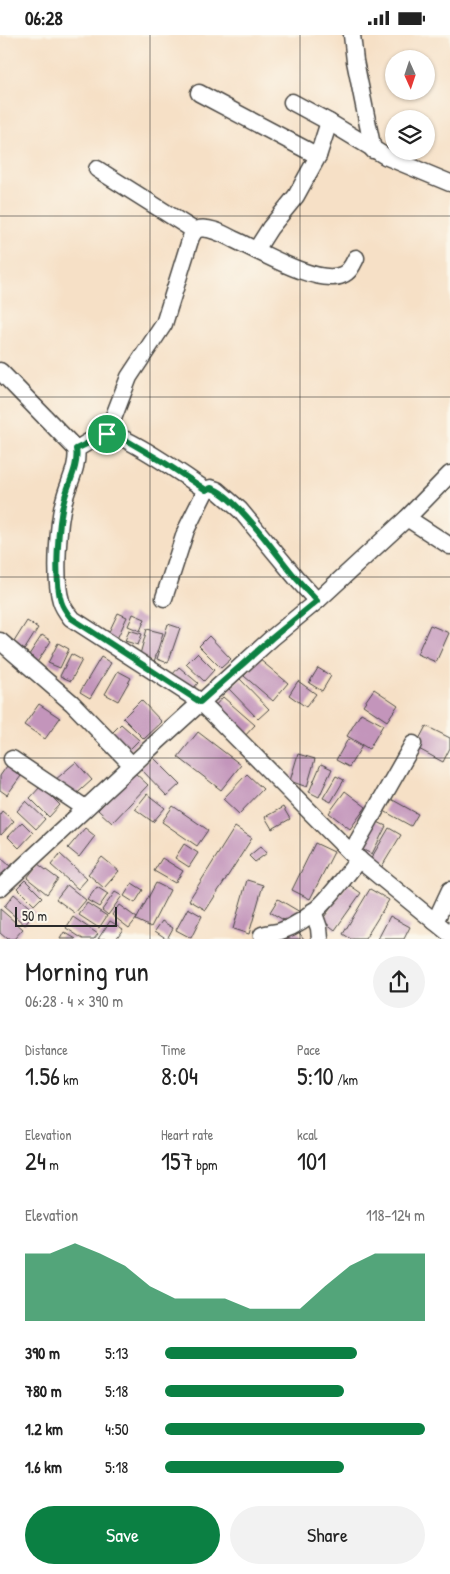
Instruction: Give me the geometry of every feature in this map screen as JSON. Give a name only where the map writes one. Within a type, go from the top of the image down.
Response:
[{"type":"street","points":[[352,35],[355,61],[373,150]]},
{"type":"street","points":[[199,93],[318,156]]},
{"type":"street","points":[[292,102],[329,122],[373,150],[450,183]]},
{"type":"street","points":[[256,250],[270,228],[296,197],[318,156],[329,122]]},
{"type":"street","points":[[97,169],[195,231]]},
{"type":"street","points":[[107,434],[129,377],[164,324],[191,237],[195,231],[208,229],[223,234],[295,269],[325,278],[342,276],[348,272],[356,258]]},
{"type":"street","points":[[0,371],[76,449],[76,462],[64,498],[59,528],[58,579],[61,600],[66,612],[71,618],[200,702],[355,856],[450,934]]},
{"type":"street","points":[[76,449],[107,434],[119,436],[206,490]]},
{"type":"street","points":[[0,888],[200,702],[317,601],[408,518],[450,474]]},
{"type":"street","points":[[164,597],[186,530],[206,490],[211,488],[217,489],[240,510],[317,601]]},
{"type":"street","points":[[408,518],[450,546]]},
{"type":"street","points":[[0,641],[72,703],[132,765]]},
{"type":"street","points":[[262,935],[290,927],[327,900],[355,856],[413,744]]},
{"type":"street","points":[[12,759],[86,808]]},
{"type":"street","points":[[435,922],[450,890]]},
{"type":"street","points":[[313,911],[319,928],[320,939]]},
{"type":"building","points":[[118,613],[127,617],[116,641],[107,636]]},
{"type":"building","points":[[133,614],[145,619],[140,631],[128,626]]},
{"type":"building","points":[[27,621],[38,628],[23,652],[12,645]]},
{"type":"building","points":[[168,624],[180,628],[168,663],[157,659]]},
{"type":"building","points":[[430,625],[449,633],[436,662],[417,654]]},
{"type":"building","points":[[147,629],[163,633],[154,662],[139,658]]},
{"type":"building","points":[[129,630],[142,634],[138,645],[125,641]]},
{"type":"building","points":[[42,635],[51,641],[36,664],[27,658]]},
{"type":"building","points":[[209,636],[231,659],[221,668],[199,646]]},
{"type":"building","points":[[58,643],[69,649],[60,668],[48,663]]},
{"type":"building","points":[[197,653],[214,670],[204,681],[186,664]]},
{"type":"building","points":[[71,654],[82,660],[71,681],[60,676]]},
{"type":"building","points":[[101,657],[111,663],[90,698],[80,692]]},
{"type":"building","points":[[259,659],[288,683],[273,701],[244,676]]},
{"type":"building","points":[[179,667],[198,683],[191,691],[172,675]]},
{"type":"building","points":[[318,668],[331,676],[322,691],[309,683]]},
{"type":"building","points":[[118,671],[131,678],[118,701],[105,694]]},
{"type":"building","points":[[240,679],[269,709],[258,719],[229,689]]},
{"type":"building","points":[[298,681],[316,694],[306,707],[289,695]]},
{"type":"building","points":[[374,689],[398,705],[387,721],[363,705]]},
{"type":"building","points":[[223,697],[255,725],[243,738],[211,710]]},
{"type":"building","points":[[141,700],[162,722],[144,739],[123,718]]},
{"type":"building","points":[[39,704],[60,718],[45,739],[24,725]]},
{"type":"building","points":[[361,713],[383,725],[369,749],[347,736]]},
{"type":"building","points":[[121,724],[139,740],[128,751],[111,734]]},
{"type":"building","points":[[426,726],[450,738],[450,748],[443,762],[415,747]]},
{"type":"building","points":[[198,732],[241,765],[221,790],[178,757]]},
{"type":"building","points":[[348,739],[362,746],[349,767],[336,760]]},
{"type":"building","points":[[298,754],[315,759],[307,787],[290,781]]},
{"type":"building","points":[[153,757],[180,784],[167,796],[140,768]]},
{"type":"building","points":[[76,762],[92,780],[72,798],[55,780]]},
{"type":"building","points":[[321,764],[332,769],[319,797],[309,792]]},
{"type":"building","points":[[7,766],[21,776],[7,795],[0,790],[0,776]]},
{"type":"building","points":[[134,772],[148,785],[112,823],[98,810]]},
{"type":"building","points":[[247,774],[263,789],[239,814],[223,799]]},
{"type":"building","points":[[336,776],[344,780],[331,802],[323,798]]},
{"type":"building","points":[[41,786],[60,805],[49,817],[30,798]]},
{"type":"building","points":[[345,791],[366,807],[350,829],[329,813]]},
{"type":"building","points":[[147,794],[165,808],[153,822],[135,809]]},
{"type":"building","points":[[391,799],[418,814],[411,826],[384,811]]},
{"type":"building","points":[[26,801],[45,819],[36,829],[17,811]]},
{"type":"building","points":[[173,806],[208,830],[197,846],[162,822]]},
{"type":"building","points":[[283,807],[290,819],[272,829],[265,817]]},
{"type":"building","points":[[2,811],[14,821],[1,835],[0,814]]},
{"type":"building","points":[[371,819],[386,826],[372,854],[357,847]]},
{"type":"building","points":[[22,822],[33,833],[19,848],[8,837]]},
{"type":"building","points":[[235,827],[252,838],[206,910],[189,900]]},
{"type":"building","points":[[85,828],[95,836],[79,857],[68,848]]},
{"type":"building","points":[[389,828],[401,835],[381,868],[369,862]]},
{"type":"building","points":[[315,843],[334,852],[310,899],[292,890]]},
{"type":"building","points":[[184,844],[198,853],[189,867],[175,858]]},
{"type":"building","points":[[261,846],[267,853],[255,862],[249,856]]},
{"type":"building","points":[[60,854],[87,879],[78,889],[51,865]]},
{"type":"building","points":[[0,857],[11,867],[0,878]]},
{"type":"building","points":[[102,857],[119,871],[104,888],[88,874]]},
{"type":"building","points":[[162,858],[183,871],[175,883],[154,871]]},
{"type":"building","points":[[38,864],[58,879],[47,894],[27,878]]},
{"type":"building","points":[[25,880],[42,897],[34,905],[17,888]]},
{"type":"building","points":[[247,880],[263,885],[249,934],[233,929]]},
{"type":"building","points":[[132,883],[143,890],[135,903],[124,896]]},
{"type":"building","points":[[156,883],[170,890],[151,927],[136,920]]},
{"type":"building","points":[[348,884],[361,893],[335,930],[322,920]]},
{"type":"building","points":[[67,885],[86,900],[75,913],[56,899]]},
{"type":"building","points":[[97,887],[108,894],[99,907],[87,900]]},
{"type":"building","points":[[370,889],[389,900],[365,939],[351,939],[343,934]]},
{"type":"building","points":[[115,892],[122,896],[108,915],[102,910]]},
{"type":"building","points":[[14,894],[35,912],[25,925],[4,907]]},
{"type":"building","points":[[278,899],[300,912],[292,925],[270,912]]},
{"type":"building","points":[[87,903],[107,916],[99,928],[79,915]]},
{"type":"building","points":[[119,905],[137,918],[129,928],[112,915]]},
{"type":"building","points":[[188,908],[202,916],[191,938],[176,930]]},
{"type":"building","points":[[0,909],[23,929],[14,939],[7,939],[0,933]]},
{"type":"building","points":[[390,916],[410,927],[404,939],[378,939]]},
{"type":"building","points":[[73,917],[98,934],[94,939],[83,939],[66,928]]},
{"type":"building","points":[[110,921],[123,929],[116,939],[98,939]]},
{"type":"building","points":[[162,921],[173,928],[167,939],[155,931]]},
{"type":"building","points":[[294,926],[304,939],[275,939]]},
{"type":"building","points":[[64,932],[76,939],[60,939]]},
{"type":"route","points":[[107,434],[119,436],[206,490],[211,488],[217,489],[240,510],[317,601],[200,702],[71,618],[61,600],[58,579],[59,528],[64,498],[76,462],[76,449],[107,434]]}]
